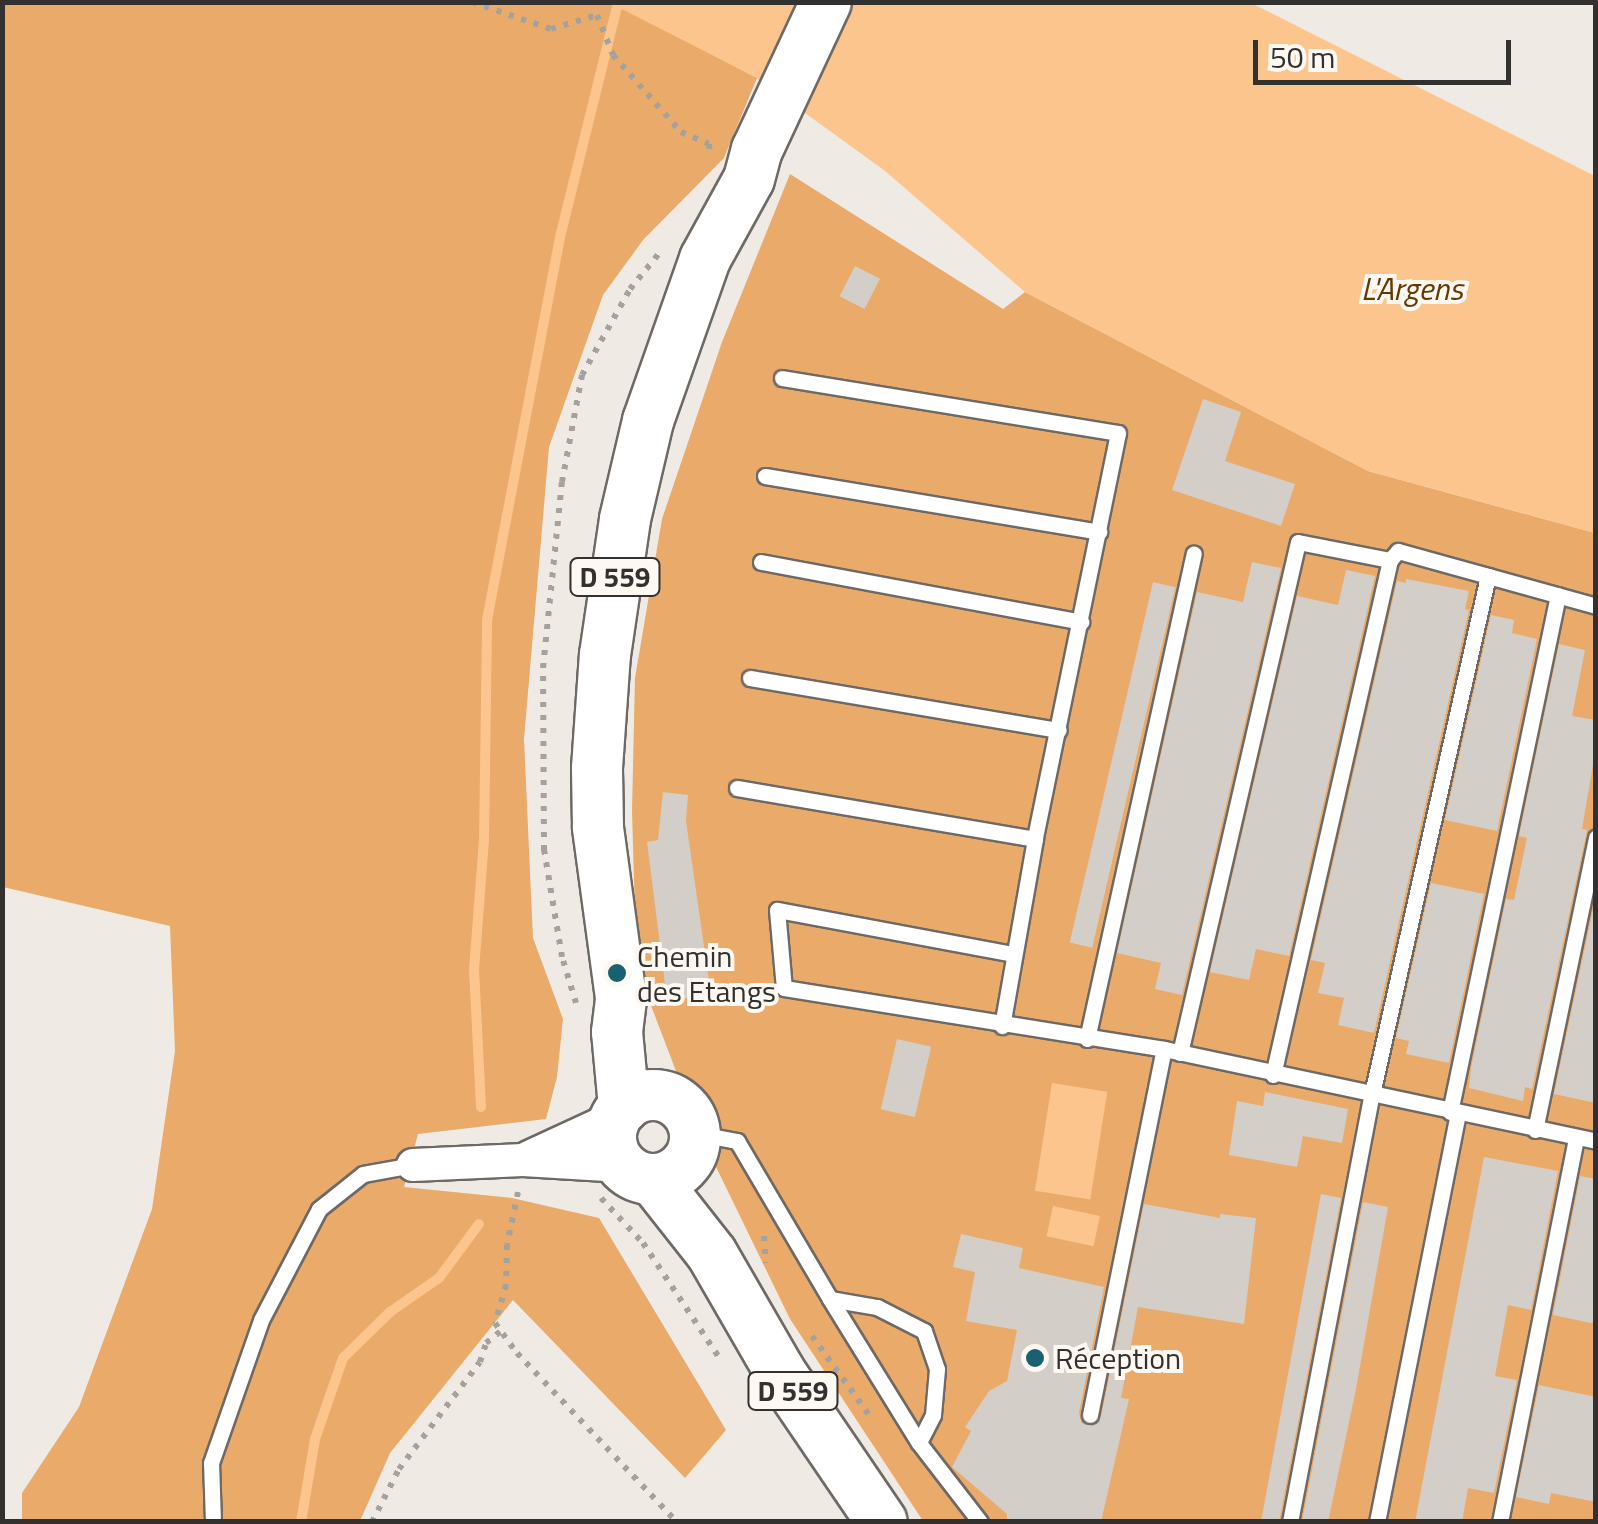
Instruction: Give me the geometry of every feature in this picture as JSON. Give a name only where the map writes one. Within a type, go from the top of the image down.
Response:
[{"type":"main road","name":"D 559","points":[[826,2],[757,150],[749,179],[705,259],[648,421],[613,587],[599,711],[598,827],[621,998],[654,1153],[780,1372],[882,1522]]},
{"type":"main road","name":"D 559","points":[[620,1112],[617,1032],[621,998]]},
{"type":"main road","points":[[620,1112],[647,1095],[654,1153]]},
{"type":"street","points":[[510,1162],[620,1112]]},
{"type":"street","points":[[414,1164],[654,1153]]},
{"type":"lane","points":[[782,378],[1118,433],[1034,839],[1002,1026]]},
{"type":"lane","points":[[765,476],[1099,532]]},
{"type":"lane","points":[[1090,1415],[1172,1051],[1298,542],[1390,560]]},
{"type":"lane","points":[[1273,1075],[1390,560],[1398,551],[1596,606]]},
{"type":"lane","points":[[1087,1038],[1194,554]]},
{"type":"lane","points":[[761,562],[1081,622]]},
{"type":"lane","points":[[1290,1522],[1372,1094],[1488,576]]},
{"type":"lane","points":[[1377,1522],[1558,596]]},
{"type":"lane","points":[[750,678],[1059,730]]},
{"type":"lane","points":[[737,788],[1034,839]]},
{"type":"lane","points":[[1535,1130],[1596,838]]},
{"type":"lane","points":[[1013,954],[778,910],[784,988],[1172,1051],[1596,1142]]},
{"type":"lane","points":[[1500,1522],[1576,1138]]},
{"type":"lane","points":[[654,1153],[737,1140],[919,1443],[980,1522]]},
{"type":"lane","points":[[213,1522],[210,1463],[260,1320],[320,1209],[363,1174],[414,1164]]},
{"type":"lane","points":[[830,1299],[877,1307],[924,1331],[937,1369],[933,1415],[919,1443]]},
{"type":"path","points":[[472,2],[551,29],[597,15],[612,56],[681,132],[709,144],[712,173]]},
{"type":"path","points":[[654,1153],[644,1243],[725,1365]]},
{"type":"path","points":[[510,1162],[520,1174],[507,1245],[506,1285],[495,1323],[677,1522]]},
{"type":"path","points":[[372,1522],[399,1468],[480,1362],[486,1343],[501,1331]]},
{"type":"shaded area","points":[[2,3],[615,3],[757,78],[724,158],[643,240],[603,295],[549,447],[524,739],[533,938],[563,1019],[557,1077],[546,1119],[418,1134],[404,1187],[512,1198],[599,1218],[726,1430],[685,1478],[513,1300],[390,1453],[360,1521],[22,1521],[22,1493],[79,1407],[152,1209],[175,1051],[170,926],[3,887]]},
{"type":"shaded area","points":[[790,174],[1003,309],[1025,292],[1368,471],[1595,533],[1595,1521],[923,1521],[790,1319],[700,1134],[650,1003],[635,914],[632,811],[635,678],[662,519],[722,342]]},
{"type":"water","name":"L'Argens","points":[[610,3],[1251,3],[1595,176],[1595,533],[1368,471],[1025,292],[885,171],[757,78]]},
{"type":"water","points":[[1052,1083],[1107,1092],[1090,1199],[1035,1191]]},
{"type":"water","points":[[1053,1206],[1100,1216],[1094,1246],[1047,1236]]},
{"type":"building","points":[[855,266],[880,279],[865,309],[840,296]]},
{"type":"building","points":[[1203,399],[1241,412],[1225,461],[1295,484],[1281,526],[1172,490]]},
{"type":"building","points":[[1252,562],[1281,568],[1182,995],[1155,989],[1161,963],[1117,953],[1197,592],[1243,602]]},
{"type":"building","points":[[1346,570],[1375,576],[1289,956],[1256,949],[1249,980],[1210,972],[1297,596],[1338,605]]},
{"type":"building","points":[[1406,579],[1469,591],[1465,609],[1469,610],[1374,1033],[1338,1025],[1344,998],[1318,993],[1325,963],[1311,960],[1397,581],[1406,583]]},
{"type":"building","points":[[1153,582],[1175,587],[1092,948],[1070,943]]},
{"type":"building","points":[[1491,615],[1514,620],[1512,633],[1537,639],[1497,831],[1445,820]]},
{"type":"building","points":[[1559,644],[1585,650],[1572,716],[1596,720],[1596,747],[1582,829],[1587,830],[1532,1089],[1525,1087],[1523,1101],[1469,1088],[1506,899],[1514,900],[1527,838],[1519,836]]},
{"type":"building","points":[[663,792],[688,795],[686,821],[711,995],[667,1000],[647,842],[658,840]]},
{"type":"building","points":[[1431,883],[1484,894],[1449,1063],[1406,1054],[1409,1041],[1396,1038]]},
{"type":"building","points":[[1596,895],[1596,1103],[1554,1094]]},
{"type":"building","points":[[897,1039],[931,1047],[915,1117],[881,1109]]},
{"type":"building","points":[[1265,1092],[1348,1109],[1342,1143],[1303,1136],[1297,1167],[1229,1155],[1237,1101],[1263,1106]]},
{"type":"building","points":[[1484,1157],[1558,1171],[1531,1310],[1508,1305],[1495,1376],[1517,1380],[1494,1493],[1468,1488],[1462,1522],[1415,1522]]},
{"type":"building","points":[[1580,1176],[1596,1179],[1596,1324],[1553,1315]]},
{"type":"building","points":[[1321,1194],[1341,1198],[1279,1522],[1261,1522]]},
{"type":"building","points":[[1363,1202],[1388,1207],[1356,1389],[1328,1522],[1302,1522]]},
{"type":"building","points":[[1144,1204],[1220,1218],[1220,1214],[1256,1218],[1244,1324],[1138,1307],[1121,1398],[1129,1399],[1101,1522],[1007,1522],[1007,1514],[952,1467],[971,1431],[965,1427],[989,1391],[1007,1381],[1017,1330],[966,1321],[975,1272],[953,1267],[961,1234],[1023,1248],[1019,1268],[1104,1287],[1079,1413],[1082,1423],[1093,1426],[1101,1417]]},
{"type":"building","points":[[1539,1385],[1596,1397],[1596,1502],[1551,1493],[1549,1504],[1516,1497]]},
{"type":"waterway","points":[[481,1107],[474,970],[484,841],[487,620],[561,233],[618,2]]},
{"type":"waterway","points":[[301,1522],[315,1439],[343,1358],[390,1312],[439,1278],[479,1224]]},
{"type":"place","name":"Chemin des Etangs","points":[[617,973]]},
{"type":"place","name":"Réception","points":[[1035,1358]]}]
